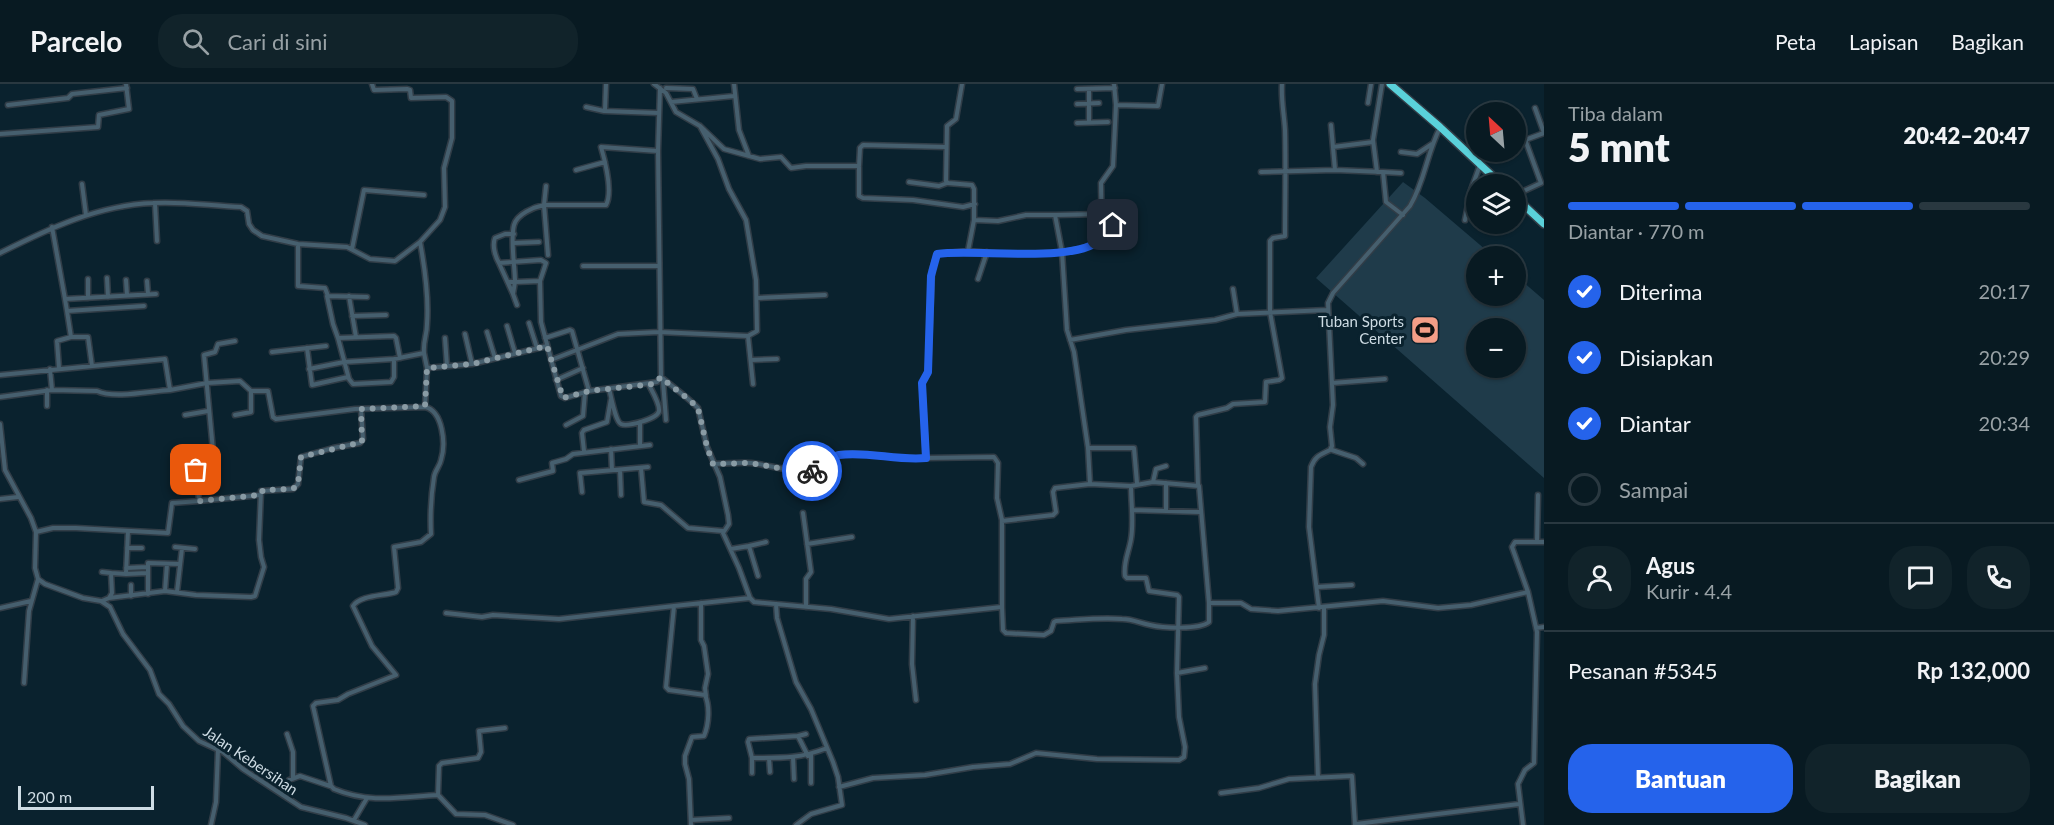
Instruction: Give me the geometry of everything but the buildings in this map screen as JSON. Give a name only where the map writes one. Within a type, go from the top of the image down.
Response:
[{"type":"highway","points":[[1390,84],[1490,174]]},
{"type":"highway","points":[[1526,207],[1544,224]]},
{"type":"street","points":[[0,253],[52,227],[86,215],[130,205],[155,203],[245,208],[249,224],[262,236],[298,244],[347,247],[370,259],[394,262],[420,242],[440,220],[445,207],[444,168],[451,144],[452,100],[446,97],[411,98],[410,90],[374,90],[372,84]]},
{"type":"street","points":[[605,110],[606,84]]},
{"type":"street","points":[[654,84],[660,88],[693,88],[697,100]]},
{"type":"street","points":[[734,84],[739,130],[750,157]]},
{"type":"street","points":[[947,183],[947,126],[956,119],[962,84]]},
{"type":"street","points":[[1116,105],[1158,106],[1162,84]]},
{"type":"street","points":[[713,464],[749,463],[811,471],[822,469],[838,455],[853,454],[914,460],[994,456],[998,463],[998,498],[1002,520],[1003,630],[1007,633],[1044,635],[1051,632],[1053,623],[1056,621],[1114,618],[1155,626],[1179,627],[1208,624],[1209,603],[1198,485],[1196,417],[1233,404],[1265,402],[1266,382],[1282,378],[1270,312],[1270,241],[1273,238],[1285,236],[1286,170],[1284,116],[1281,104],[1282,84]]},
{"type":"street","points":[[1368,103],[1371,84]]},
{"type":"street","points":[[1377,172],[1373,142],[1382,84]]},
{"type":"street","points":[[0,134],[98,128],[100,114],[129,109],[126,86],[72,93],[68,98],[8,105]]},
{"type":"street","points":[[926,458],[922,383],[928,372],[932,270],[937,254],[1062,252],[1096,244],[1102,238],[1102,180],[1112,169],[1116,105],[1114,86],[1077,89]]},
{"type":"street","points":[[660,88],[659,332],[666,420]]},
{"type":"street","points":[[666,88],[676,112],[700,126],[724,148],[760,159],[781,156],[792,168],[859,166]]},
{"type":"street","points":[[1089,89],[1089,122]]},
{"type":"street","points":[[671,102],[734,96]]},
{"type":"street","points":[[1077,104],[1099,103]]},
{"type":"street","points":[[586,107],[660,113]]},
{"type":"street","points":[[1526,141],[1544,133],[1541,119],[1535,108]]},
{"type":"street","points":[[1077,123],[1108,122]]},
{"type":"street","points":[[1331,125],[1335,170]]},
{"type":"street","points":[[551,360],[616,334],[659,332],[748,336],[755,333],[758,328],[758,298],[744,215],[733,197],[718,159],[700,126]]},
{"type":"street","points":[[1332,450],[1330,427],[1333,405],[1327,310],[1329,298],[1403,215],[1415,197],[1440,127]]},
{"type":"street","points":[[1333,147],[1373,142]]},
{"type":"street","points":[[1401,152],[1419,153],[1433,144]]},
{"type":"street","points":[[1526,144],[1541,183],[1526,190]]},
{"type":"street","points":[[946,147],[863,145],[860,148],[859,166],[861,197],[913,200],[963,207],[975,204]]},
{"type":"street","points":[[513,294],[515,282],[514,226],[520,217],[537,206],[544,205],[606,205],[608,195],[601,147],[658,151]]},
{"type":"street","points":[[576,170],[605,162]]},
{"type":"street","points":[[1465,220],[1478,163]]},
{"type":"street","points":[[1261,172],[1286,170],[1401,172]]},
{"type":"street","points":[[1383,172],[1386,202],[1403,215]]},
{"type":"street","points":[[909,182],[939,186],[947,183],[973,186],[974,220],[968,252]]},
{"type":"street","points":[[82,184],[86,215]]},
{"type":"street","points":[[546,186],[544,205],[548,255]]},
{"type":"street","points":[[352,249],[364,189],[424,195]]},
{"type":"street","points":[[155,203],[157,241]]},
{"type":"street","points":[[974,220],[998,221],[1026,215],[1101,214]]},
{"type":"street","points":[[1055,215],[1062,252],[1067,330],[1071,340],[1088,448],[1090,484]]},
{"type":"street","points":[[1101,221],[1119,228]]},
{"type":"street","points":[[52,227],[71,337]]},
{"type":"street","points":[[514,234],[498,236],[493,244],[517,305]]},
{"type":"street","points":[[420,242],[426,277],[427,304],[427,329],[424,337],[427,368],[425,406]]},
{"type":"street","points":[[514,243],[539,242]]},
{"type":"street","points":[[298,244],[298,286],[325,288],[348,377],[353,384],[391,382],[394,377],[394,359]]},
{"type":"street","points":[[978,279],[987,252]]},
{"type":"street","points":[[499,263],[544,261],[546,265],[540,281],[542,322],[556,380],[563,398],[587,391],[649,384],[662,379]]},
{"type":"street","points":[[583,266],[659,266]]},
{"type":"street","points":[[107,278],[108,297]]},
{"type":"street","points":[[88,279],[88,298]]},
{"type":"street","points":[[126,280],[127,295]]},
{"type":"street","points":[[147,281],[148,294]]},
{"type":"street","points":[[508,282],[540,281]]},
{"type":"street","points":[[1233,289],[1237,314]]},
{"type":"street","points":[[66,299],[156,294]]},
{"type":"street","points":[[758,298],[825,295]]},
{"type":"street","points":[[328,296],[367,297]]},
{"type":"street","points":[[348,296],[356,336]]},
{"type":"street","points":[[67,311],[144,306]]},
{"type":"street","points":[[1071,340],[1111,332],[1215,320],[1237,314],[1327,310]]},
{"type":"street","points":[[352,316],[386,315]]},
{"type":"street","points":[[529,323],[537,348]]},
{"type":"street","points":[[507,326],[515,353]]},
{"type":"street","points":[[545,338],[570,330],[574,333],[584,368],[587,391],[583,416],[566,425]]},
{"type":"street","points":[[487,332],[495,358]]},
{"type":"street","points":[[465,334],[472,364]]},
{"type":"street","points":[[748,336],[753,384]]},
{"type":"street","points":[[59,368],[57,341],[71,337],[88,337],[92,366]]},
{"type":"street","points":[[338,338],[395,337],[400,358]]},
{"type":"street","points":[[445,338],[447,366]]},
{"type":"street","points":[[199,501],[196,468],[213,461],[204,355],[215,352],[218,344],[236,341]]},
{"type":"street","points":[[273,352],[326,346]]},
{"type":"street","points":[[427,368],[472,364],[547,346]]},
{"type":"street","points":[[307,348],[312,385],[348,377]]},
{"type":"street","points":[[309,369],[344,362],[394,359],[424,353]]},
{"type":"street","points":[[0,375],[165,359],[170,390]]},
{"type":"street","points":[[751,360],[777,359]]},
{"type":"street","points":[[556,380],[584,368]]},
{"type":"street","points":[[47,406],[50,369]]},
{"type":"street","points":[[662,379],[673,385],[698,408],[707,447],[720,477],[729,522],[723,531]]},
{"type":"street","points":[[1332,383],[1385,379]]},
{"type":"street","points":[[0,397],[50,390],[96,390],[104,394],[137,393],[207,383],[240,381],[251,391],[268,391],[273,417],[276,419],[361,409],[425,406],[435,412],[440,419],[442,458],[434,476],[430,509],[431,534],[421,542],[394,547],[398,588],[396,592],[362,600],[353,606],[372,646],[396,675],[345,695],[338,700],[314,704],[330,786]]},
{"type":"street","points":[[609,389],[620,423],[624,425],[652,418],[659,412],[649,384]]},
{"type":"street","points":[[235,415],[251,412],[251,391]]},
{"type":"street","points":[[584,451],[582,433],[584,430],[607,423],[611,398]]},
{"type":"street","points":[[38,579],[45,584],[83,598],[101,601],[165,591],[214,596],[255,596],[264,567],[260,550],[260,495],[263,490],[293,489],[298,484],[301,457],[360,443],[363,439],[361,409]]},
{"type":"street","points":[[185,415],[208,411]]},
{"type":"street","points":[[640,422],[640,445]]},
{"type":"street","points":[[0,424],[3,470],[29,514],[36,532],[35,568],[38,579],[28,611],[24,682]]},
{"type":"street","points":[[519,480],[553,471],[552,463],[584,451],[650,445]]},
{"type":"street","points":[[1088,448],[1134,448],[1137,483]]},
{"type":"street","points":[[611,449],[612,470]]},
{"type":"street","points":[[1318,778],[1315,684],[1324,635],[1322,608],[1308,527],[1311,467],[1315,458],[1332,450],[1356,458],[1363,464]]},
{"type":"street","points":[[1153,482],[1156,468],[1166,466]]},
{"type":"street","points":[[582,492],[580,473],[648,467]]},
{"type":"street","points":[[641,468],[644,502],[661,505],[688,528],[723,531]]},
{"type":"street","points":[[620,470],[621,495]]},
{"type":"street","points":[[1002,520],[1053,514],[1056,512],[1053,492],[1055,488],[1090,484],[1131,486],[1137,483],[1153,482],[1198,485]]},
{"type":"street","points":[[1166,483],[1166,511]]},
{"type":"street","points":[[839,787],[873,778],[925,775],[1010,764],[1036,753],[1097,759],[1182,759],[1185,747],[1179,717],[1178,596],[1149,591],[1146,578],[1126,578],[1125,576],[1124,563],[1131,539],[1131,486]]},
{"type":"street","points":[[36,532],[61,528],[166,534],[169,532],[172,503],[260,495]]},
{"type":"street","points":[[1537,541],[1538,495]]},
{"type":"street","points":[[0,499],[18,497]]},
{"type":"street","points":[[1132,510],[1200,512]]},
{"type":"street","points":[[803,513],[811,572],[806,579],[806,608]]},
{"type":"street","points":[[126,574],[128,531]]},
{"type":"street","points":[[723,531],[750,598],[755,602],[831,609],[889,619],[1002,607]]},
{"type":"street","points":[[807,544],[852,537]]},
{"type":"street","points":[[731,549],[766,542]]},
{"type":"street","points":[[1523,825],[1518,784],[1525,770],[1534,763],[1536,628],[1528,592],[1513,545],[1515,542],[1544,542]]},
{"type":"street","points":[[749,546],[758,576]]},
{"type":"street","points":[[175,547],[195,549]]},
{"type":"street","points":[[127,548],[142,548]]},
{"type":"street","points":[[177,592],[182,548]]},
{"type":"street","points":[[148,594],[147,564],[150,562],[180,564]]},
{"type":"street","points":[[165,591],[168,564]]},
{"type":"street","points":[[126,567],[147,567]]},
{"type":"street","points":[[102,572],[147,573]]},
{"type":"street","points":[[109,598],[112,593],[111,573]]},
{"type":"street","points":[[131,585],[131,596]]},
{"type":"street","points":[[1317,587],[1352,585]]},
{"type":"street","points":[[1209,603],[1241,603],[1251,609],[1266,611],[1383,601],[1438,608],[1460,606],[1528,592]]},
{"type":"street","points":[[446,613],[475,617],[493,615],[560,619],[750,598]]},
{"type":"street","points":[[0,608],[31,600]]},
{"type":"street","name":"Jalan Kebersihan","points":[[101,601],[110,607],[123,634],[150,670],[159,694],[169,704],[183,726],[199,741],[218,749],[305,809],[354,820],[365,825]]},
{"type":"street","points":[[701,603],[701,640],[708,674],[705,687],[708,717],[704,736],[692,737],[685,756],[689,778],[691,823],[729,818]]},
{"type":"street","points":[[776,604],[777,618],[796,682],[811,709],[838,777],[842,805],[811,814],[796,825]]},
{"type":"street","points":[[674,606],[666,687],[669,690],[706,696]]},
{"type":"street","points":[[913,616],[912,664],[916,700]]},
{"type":"street","points":[[1536,628],[1544,627]]},
{"type":"street","points":[[1177,673],[1205,668]]},
{"type":"street","points":[[505,728],[479,731],[481,752],[478,758],[442,763],[439,766],[438,795],[456,814],[485,815],[513,825]]},
{"type":"street","points":[[287,734],[293,752],[293,778]]},
{"type":"street","points":[[752,773],[749,739],[806,734]]},
{"type":"street","points":[[798,736],[810,755],[811,783]]},
{"type":"street","points":[[752,758],[810,755],[827,748]]},
{"type":"street","points":[[211,825],[216,802],[218,749]]},
{"type":"street","points":[[793,757],[794,779]]},
{"type":"street","points":[[769,758],[770,772]]},
{"type":"street","points":[[280,793],[293,778],[305,776],[344,793],[368,798],[386,800],[438,795]]},
{"type":"street","points":[[1221,793],[1259,788],[1289,779],[1352,776],[1355,825],[1519,804]]},
{"type":"street","points":[[354,820],[368,798]]},
{"type":"shaded area","name":"Tuban Sports Center","points":[[1403,182],[1481,246],[1466,246],[1466,306],[1526,306],[1526,284],[1544,300],[1544,478],[1316,278]]},
{"type":"way so far","points":[[196,470],[199,501],[260,495],[263,490],[293,489],[298,484],[301,457],[362,442],[361,409],[425,406],[427,368],[472,364],[547,346],[563,398],[589,391],[654,384],[661,377],[698,408],[713,464],[749,463],[812,471]]},
{"type":"place","name":"Tuban Sports Center","points":[[1425,330]]},
{"type":"route","points":[[812,471],[822,469],[838,455],[853,454],[914,460],[926,458],[922,383],[928,372],[931,276],[937,254],[1062,252],[1096,244],[1102,238],[1101,221],[1113,225]]}]
